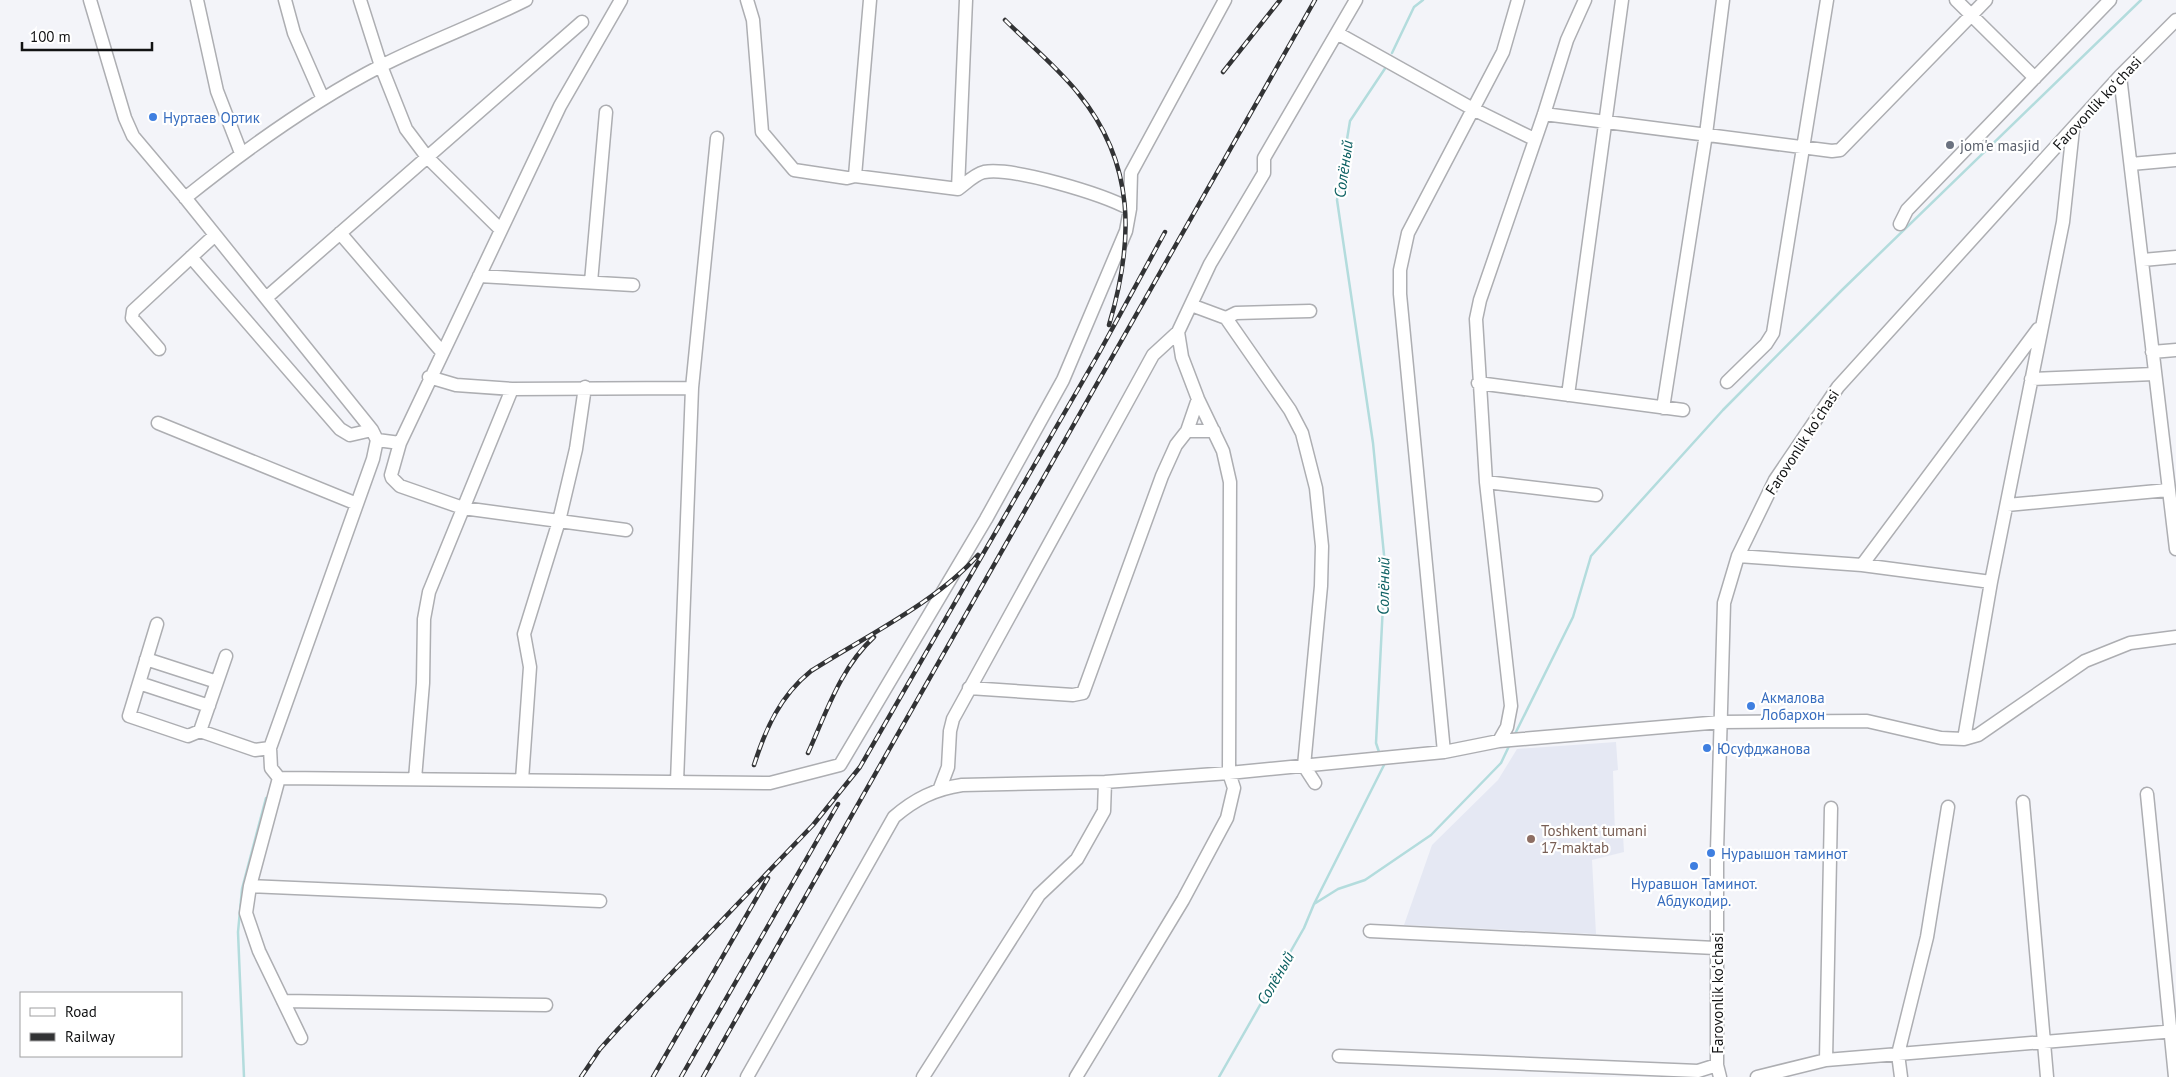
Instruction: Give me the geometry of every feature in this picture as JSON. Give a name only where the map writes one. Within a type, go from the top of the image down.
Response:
[{"type":"street","points":[[90,0],[125,118],[133,136],[266,298],[374,435],[373,459],[270,748],[271,768],[279,778]]},
{"type":"street","points":[[197,0],[217,91],[241,153]]},
{"type":"street","points":[[285,0],[294,33],[324,99]]},
{"type":"street","points":[[360,0],[380,66],[406,128],[427,156],[501,230]]},
{"type":"street","points":[[185,198],[241,153],[324,99],[380,66],[526,0]]},
{"type":"street","points":[[621,0],[560,106],[429,377],[400,444],[392,478],[400,486],[463,508],[626,530]]},
{"type":"street","points":[[747,0],[753,20],[762,132],[794,170],[846,178],[855,176],[958,189],[982,172],[1018,174],[1059,184],[1130,209]]},
{"type":"street","points":[[855,176],[870,0]]},
{"type":"street","points":[[958,189],[966,0]]},
{"type":"street","points":[[279,778],[770,783],[840,765],[986,519],[1063,380],[1126,231],[1130,209],[1131,173],[1225,0]]},
{"type":"street","points":[[940,788],[948,766],[950,730],[953,719],[969,688],[1153,355],[1178,332],[1210,264],[1264,173],[1264,158],[1356,0]]},
{"type":"street","points":[[1444,752],[1400,294],[1400,270],[1408,233],[1502,52],[1518,0]]},
{"type":"street","points":[[1503,740],[1511,706],[1486,482],[1478,383],[1476,319],[1480,300],[1544,114],[1566,40],[1585,0]]},
{"type":"street","points":[[1568,395],[1622,0]]},
{"type":"street","points":[[1663,408],[1706,134],[1723,0]]},
{"type":"street","points":[[1727,382],[1766,344],[1773,333],[1828,0]]},
{"type":"street","points":[[1956,0],[2035,78]]},
{"type":"street","points":[[1544,114],[1832,151],[1840,150],[1986,0]]},
{"type":"street","points":[[1900,224],[1907,210],[2110,0]]},
{"type":"street","name":"Farovonlik koʻchasi","points":[[1718,1071],[1715,948],[1724,603],[1738,556],[1775,480],[1838,387],[2120,76],[2176,20]]},
{"type":"street","points":[[266,298],[582,22]]},
{"type":"street","points":[[1337,33],[1472,109],[1534,139]]},
{"type":"street","points":[[2120,76],[2143,260],[2154,374],[2170,446],[2168,490],[2176,549]]},
{"type":"street","points":[[591,282],[606,112]]},
{"type":"street","points":[[1964,739],[1991,582],[2063,222],[2073,128]]},
{"type":"street","points":[[677,782],[692,388],[717,138]]},
{"type":"street","points":[[2131,164],[2176,160]]},
{"type":"street","points":[[340,232],[442,352]]},
{"type":"street","points":[[159,349],[132,318],[132,314],[215,235]]},
{"type":"street","points":[[2143,260],[2176,256]]},
{"type":"street","points":[[191,257],[340,430],[350,435],[374,435],[400,444]]},
{"type":"street","points":[[479,276],[633,285]]},
{"type":"street","points":[[1191,305],[1226,318],[1290,410],[1302,432],[1316,488],[1322,546],[1322,586],[1304,766],[1315,783]]},
{"type":"street","points":[[1226,318],[1236,313],[1310,311]]},
{"type":"street","points":[[1862,565],[2041,325]]},
{"type":"street","points":[[1076,1077],[1183,900],[1227,818],[1234,788],[1229,773],[1230,482],[1223,450],[1198,399],[1182,357],[1178,332]]},
{"type":"street","points":[[2152,352],[2176,350]]},
{"type":"street","points":[[2031,379],[2154,374]]},
{"type":"street","points":[[429,377],[456,385],[512,389],[585,387],[692,388]]},
{"type":"street","points":[[1478,383],[1683,410]]},
{"type":"street","points":[[522,780],[530,666],[524,634],[559,521],[576,449],[585,387]]},
{"type":"street","points":[[414,779],[423,683],[424,619],[429,592],[512,389]]},
{"type":"street","points":[[969,688],[1073,695],[1083,693],[1162,476],[1176,445],[1187,431],[1198,399]]},
{"type":"street","points":[[158,423],[357,504]]},
{"type":"street","points":[[1187,431],[1214,432]]},
{"type":"street","points":[[1486,482],[1596,495]]},
{"type":"street","points":[[2007,505],[2168,490]]},
{"type":"street","points":[[1738,556],[1862,565],[1991,582]]},
{"type":"street","points":[[157,624],[129,716],[188,736],[200,731],[255,750],[270,748]]},
{"type":"street","points":[[747,1077],[894,817],[913,801],[940,788],[1105,782],[1229,773],[1444,752],[1521,738],[1722,722],[1867,721],[1941,738],[1964,739],[1978,735],[2085,661],[2130,643],[2176,637]]},
{"type":"street","points":[[200,731],[226,656]]},
{"type":"street","points":[[146,659],[217,682]]},
{"type":"street","points":[[139,683],[209,706]]},
{"type":"street","points":[[279,778],[250,886],[246,913],[259,952],[301,1038]]},
{"type":"street","points":[[923,1077],[1039,895],[1077,859],[1104,811],[1105,782]]},
{"type":"street","points":[[2147,794],[2174,1031],[2175,1077]]},
{"type":"street","points":[[2022,802],[2048,1077]]},
{"type":"street","points":[[1901,1077],[1898,1054],[1927,936],[1948,807]]},
{"type":"street","points":[[1826,1060],[1831,808]]},
{"type":"street","points":[[250,886],[600,901]]},
{"type":"street","points":[[1370,931],[1715,948]]},
{"type":"street","points":[[283,1001],[546,1005]]},
{"type":"street","points":[[1757,1077],[1826,1060],[2174,1031]]},
{"type":"street","points":[[1339,1056],[1718,1071]]},
{"type":"shaded area","name":"Toshkent tumani 17-maktab","points":[[1616,742],[1618,770],[1613,771],[1615,835],[1623,835],[1624,852],[1592,860],[1596,934],[1404,925],[1432,845],[1498,780],[1517,749]]},
{"type":"waterway","name":"Солёный","points":[[1392,53],[1414,7],[1423,0]]},
{"type":"waterway","points":[[1515,734],[1573,617],[1591,556],[1723,410],[1841,291],[2141,0]]},
{"type":"waterway","name":"Солёный","points":[[1380,755],[1376,743],[1385,565],[1373,443],[1337,200],[1350,121],[1386,67]]},
{"type":"waterway","points":[[1314,904],[1338,889],[1365,880],[1431,835],[1501,763],[1510,744]]},
{"type":"waterway","name":"Солёный","points":[[1219,1077],[1304,928],[1314,904],[1384,765],[1383,762]]},
{"type":"waterway","points":[[244,1077],[238,932],[242,889],[266,798]]},
{"type":"railway","points":[[1223,72],[1280,0]]},
{"type":"railway","points":[[703,1077],[1315,0]]},
{"type":"railway","points":[[1005,20],[1070,83],[1097,120],[1111,147],[1120,175],[1125,204],[1125,233],[1123,263],[1109,325]]},
{"type":"railway","points":[[581,1077],[600,1049],[813,825],[860,767],[1099,353],[1165,232]]},
{"type":"railway","points":[[754,765],[775,714],[800,681],[811,671],[921,603],[942,588],[978,555]]},
{"type":"railway","points":[[808,753],[843,676],[862,649],[874,637]]},
{"type":"railway","points":[[681,1077],[838,804]]},
{"type":"railway","points":[[653,1077],[768,878]]},
{"type":"place","name":"Нуртаев Ортик","points":[[153,117]]},
{"type":"place","name":"jom'e masjid","points":[[1950,145]]},
{"type":"place","name":"Акмалова Лобархон","points":[[1751,706]]},
{"type":"place","name":"Юсуфджанова","points":[[1707,748]]},
{"type":"place","name":"Toshkent tumani 17-maktab","points":[[1531,839]]},
{"type":"place","name":"Нураышон таминот","points":[[1711,853]]},
{"type":"place","name":"Нуравшон Таминот. Абдукодир.","points":[[1694,866]]}]
